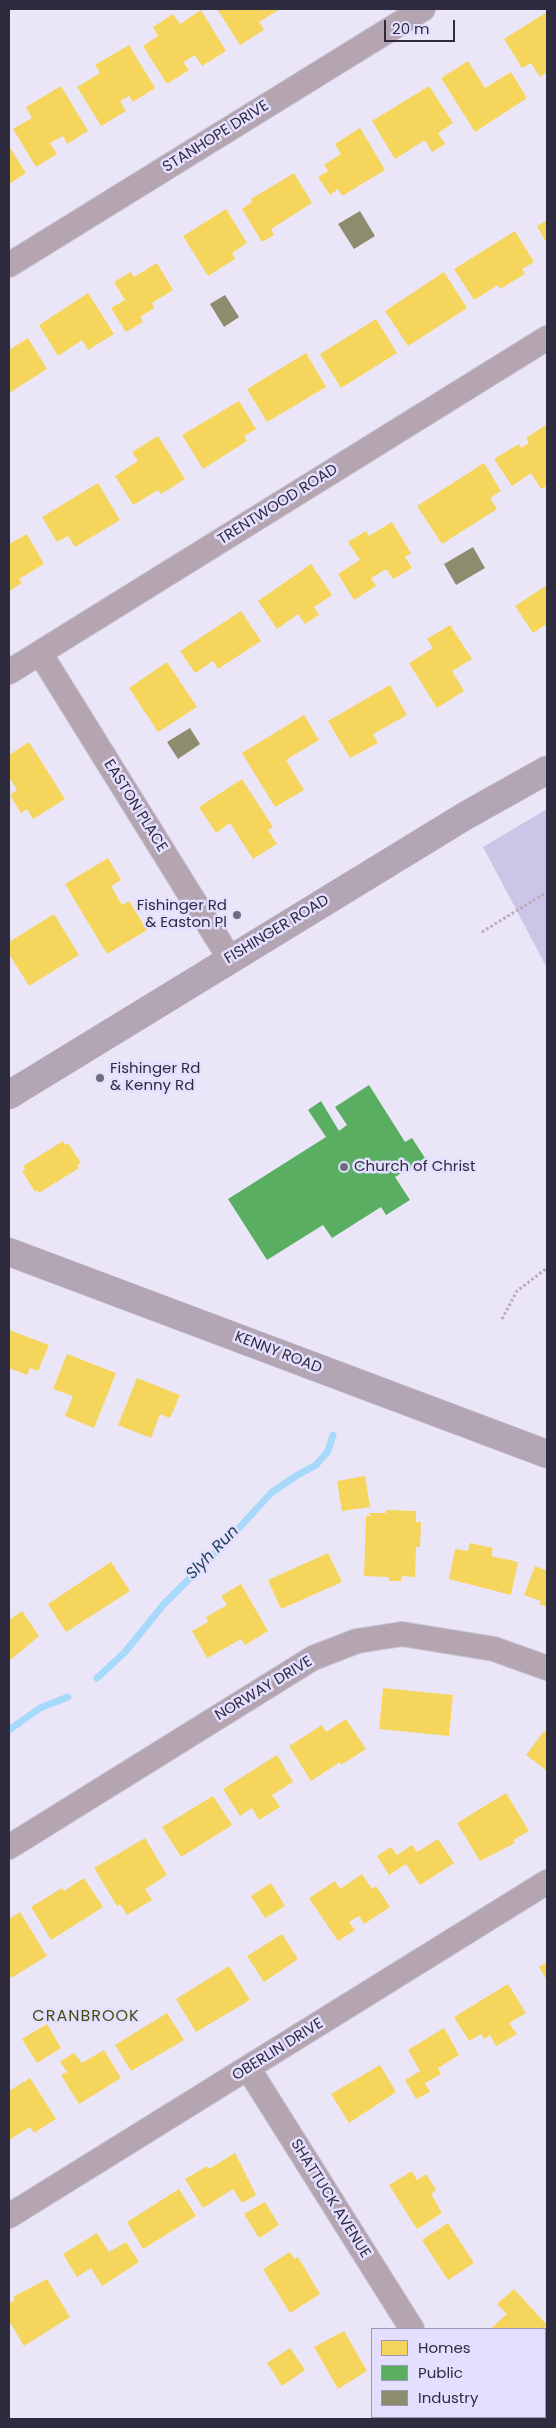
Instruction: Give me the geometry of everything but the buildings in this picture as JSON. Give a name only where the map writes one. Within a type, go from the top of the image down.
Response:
[{"type":"main road","name":"FISHINGER ROAD","points":[[9,1095],[464,816],[547,770]]},
{"type":"main road","points":[[9,1108],[37,1078]]},
{"type":"main road","name":"KENNY ROAD","points":[[9,1252],[547,1454]]},
{"type":"street","name":"STANHOPE DRIVE","points":[[9,265],[423,9]]},
{"type":"street","name":"TRENTWOOD ROAD","points":[[9,672],[547,338]]},
{"type":"street","name":"EASTON PLACE","points":[[40,652],[230,958]]},
{"type":"street","name":"NORWAY DRIVE","points":[[9,1847],[312,1658],[357,1641],[402,1634],[494,1649],[547,1668]]},
{"type":"street","name":"OBERLIN DRIVE","points":[[9,2216],[547,1882]]},
{"type":"street","name":"SHATTUCK AVENUE","points":[[248,2068],[411,2328]]},
{"type":"path","points":[[482,932],[547,892]]},
{"type":"path","points":[[502,1319],[517,1291],[547,1268]]},
{"type":"shaded area","points":[[547,809],[547,968],[483,847]]},
{"type":"waterway","name":"Slyh Run","points":[[97,1678],[125,1652],[164,1604],[228,1540],[271,1493],[316,1465],[328,1451],[333,1435]]},
{"type":"waterway","name":"Slyh Run","points":[[9,1730],[40,1708],[68,1697]]},
{"type":"place","name":"Fishinger Rd & Easton Pl","points":[[237,915]]},
{"type":"place","name":"Fishinger Rd & Kenny Rd","points":[[100,1078]]},
{"type":"place","name":"Church of Christ","points":[[344,1167]]},
{"type":"district","name":"CRANBROOK","points":[[86,2017]]}]
